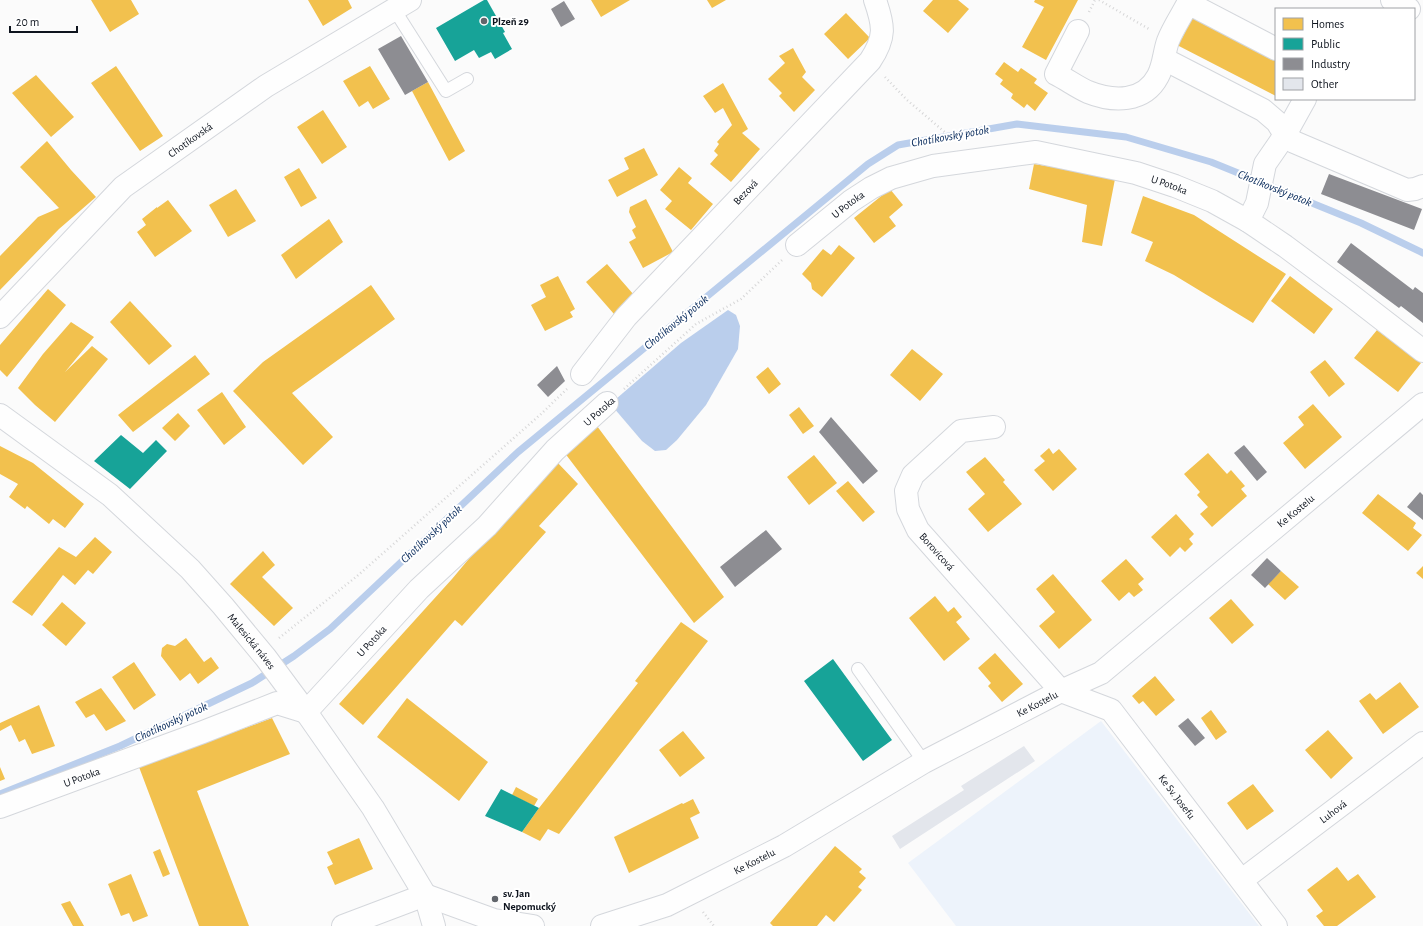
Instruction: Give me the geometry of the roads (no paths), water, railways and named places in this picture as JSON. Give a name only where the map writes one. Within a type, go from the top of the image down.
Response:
[{"type":"street","name":"Bezová","points":[[582,374],[626,317],[870,61],[877,50],[881,39],[882,29],[881,17],[875,0]]},
{"type":"street","points":[[1392,0],[1406,8]]},
{"type":"street","points":[[1078,31],[1056,74],[1088,92],[1119,100],[1140,94],[1148,89],[1158,76],[1166,50],[1188,3],[1275,48]]},
{"type":"street","name":"Chotíkovská","points":[[0,316],[123,186],[266,86],[402,5]]},
{"type":"street","points":[[1166,50],[1263,110],[1277,122],[1285,135],[1294,142],[1407,190],[1423,186]]},
{"type":"street","points":[[1252,212],[1265,164],[1285,135],[1304,100]]},
{"type":"street","name":"U Potoka","points":[[797,245],[851,201],[871,188],[891,178],[932,166],[1036,152],[1136,174],[1175,186],[1212,201],[1252,212],[1285,246],[1423,351]]},
{"type":"street","name":"U Potoka","points":[[0,807],[203,732],[276,703],[306,712],[419,589],[487,526],[555,450],[607,404]]},
{"type":"street","name":"Ke Kostelu","points":[[602,926],[667,905],[784,846],[924,762],[1061,691],[1101,673],[1423,404]]},
{"type":"street","name":"Malesická náves","points":[[0,415],[110,495],[190,569],[223,606],[264,655],[373,808],[425,895],[434,926]]},
{"type":"street","name":"Borovicová","points":[[994,427],[961,431],[913,474],[906,491],[908,509],[918,530],[1061,691]]},
{"type":"street","name":"Ke Sv. Josefu","points":[[1061,691],[1111,710],[1276,926]]},
{"type":"street","name":"Luhová","points":[[1242,880],[1423,743]]},
{"type":"street","points":[[343,926],[425,895],[494,920],[533,926]]},
{"type":"lane","points":[[402,5],[446,91],[467,79]]},
{"type":"lane","points":[[858,670],[924,762]]},
{"type":"water","points":[[728,310],[736,315],[740,326],[738,349],[706,405],[677,440],[666,450],[655,451],[642,441],[613,407],[616,399],[681,343]]},
{"type":"waterway","name":"Chotíkovský potok","points":[[0,794],[120,746],[252,683],[294,656],[330,629],[518,452],[868,164],[898,145],[1017,124],[1126,137],[1211,162],[1361,223],[1423,253]]},
{"type":"place","name":"Plzeň 29","points":[[484,21]]},
{"type":"place","name":"sv. Jan Nepomucký","points":[[495,899]]}]
